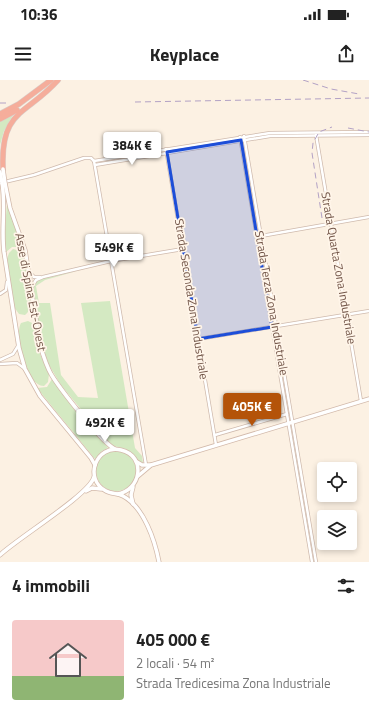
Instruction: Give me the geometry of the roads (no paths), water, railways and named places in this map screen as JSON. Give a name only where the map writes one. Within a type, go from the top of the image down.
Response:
[{"type":"highway","points":[[0,114],[9,110],[52,80]]},
{"type":"highway","points":[[0,119],[27,103],[58,80]]},
{"type":"highway","points":[[1,171],[1,142],[9,122],[20,110],[49,89],[58,80]]},
{"type":"highway","points":[[0,160],[1,171]]},
{"type":"main road","points":[[1,171],[2,183]]},
{"type":"main road","name":"Asse di Spina Est-Ovest","points":[[2,183],[5,204],[3,242],[18,340],[25,369],[40,396],[91,458],[94,465]]},
{"type":"main road","name":"Asse di Spina Est-Ovest","points":[[2,183],[10,208],[23,239],[40,345],[48,368],[56,381],[105,441],[116,449]]},
{"type":"main road","points":[[0,555],[21,537],[82,493],[92,483],[94,477],[94,465],[102,454],[116,449],[127,452],[139,464],[151,465],[369,399]]},
{"type":"main road","points":[[134,507],[130,495],[138,476],[136,461]]},
{"type":"main road","points":[[138,476],[151,465]]},
{"type":"main road","points":[[94,477],[102,489]]},
{"type":"main road","points":[[117,494],[125,492],[134,486]]},
{"type":"main road","points":[[82,493],[92,488],[102,489],[124,497],[134,507],[152,534],[159,562]]},
{"type":"street","points":[[338,134],[369,132]]},
{"type":"street","points":[[95,165],[240,138],[289,134],[369,135]]},
{"type":"street","name":"Strada Quarta Zona Industriale","points":[[317,134],[361,401]]},
{"type":"street","name":"Strada Terza Zona Industriale","points":[[240,138],[244,150],[257,224],[261,236],[287,389],[290,423],[305,510],[312,562]]},
{"type":"street","name":"Strada Terza Zona Industriale","points":[[244,138],[244,150]]},
{"type":"street","points":[[2,183],[34,175],[84,158],[90,158],[94,161],[167,151]]},
{"type":"street","name":"Strada Seconda Zona Industriale","points":[[167,151],[216,446]]},
{"type":"street","points":[[94,161],[146,465]]},
{"type":"street","points":[[257,236],[369,218]]},
{"type":"street","name":"Strada Terza Zona Industriale","points":[[257,224],[257,236],[265,286],[287,414],[290,423]]},
{"type":"street","points":[[31,288],[36,280],[43,277],[111,261],[183,249]]},
{"type":"street","points":[[0,294],[6,292],[7,287],[6,262]]},
{"type":"street","points":[[28,270],[34,277],[43,277]]},
{"type":"street","points":[[265,286],[269,285]]},
{"type":"street","points":[[198,339],[369,311]]},
{"type":"street","points":[[0,360],[15,352],[18,340]]},
{"type":"street","points":[[0,364],[17,363],[25,369]]},
{"type":"street","points":[[283,390],[287,389]]},
{"type":"street","points":[[214,435],[287,414]]},
{"type":"street","name":"Strada Terza Zona Industriale","points":[[305,510],[316,562]]},
{"type":"railway","points":[[303,80],[331,89],[359,94]]},
{"type":"railway","points":[[135,102],[369,98]]},
{"type":"railway","points":[[0,103],[8,103]]},
{"type":"railway","points":[[322,218],[312,153],[313,143],[319,132],[332,127]]},
{"type":"railway","points":[[348,128],[369,132]]}]
